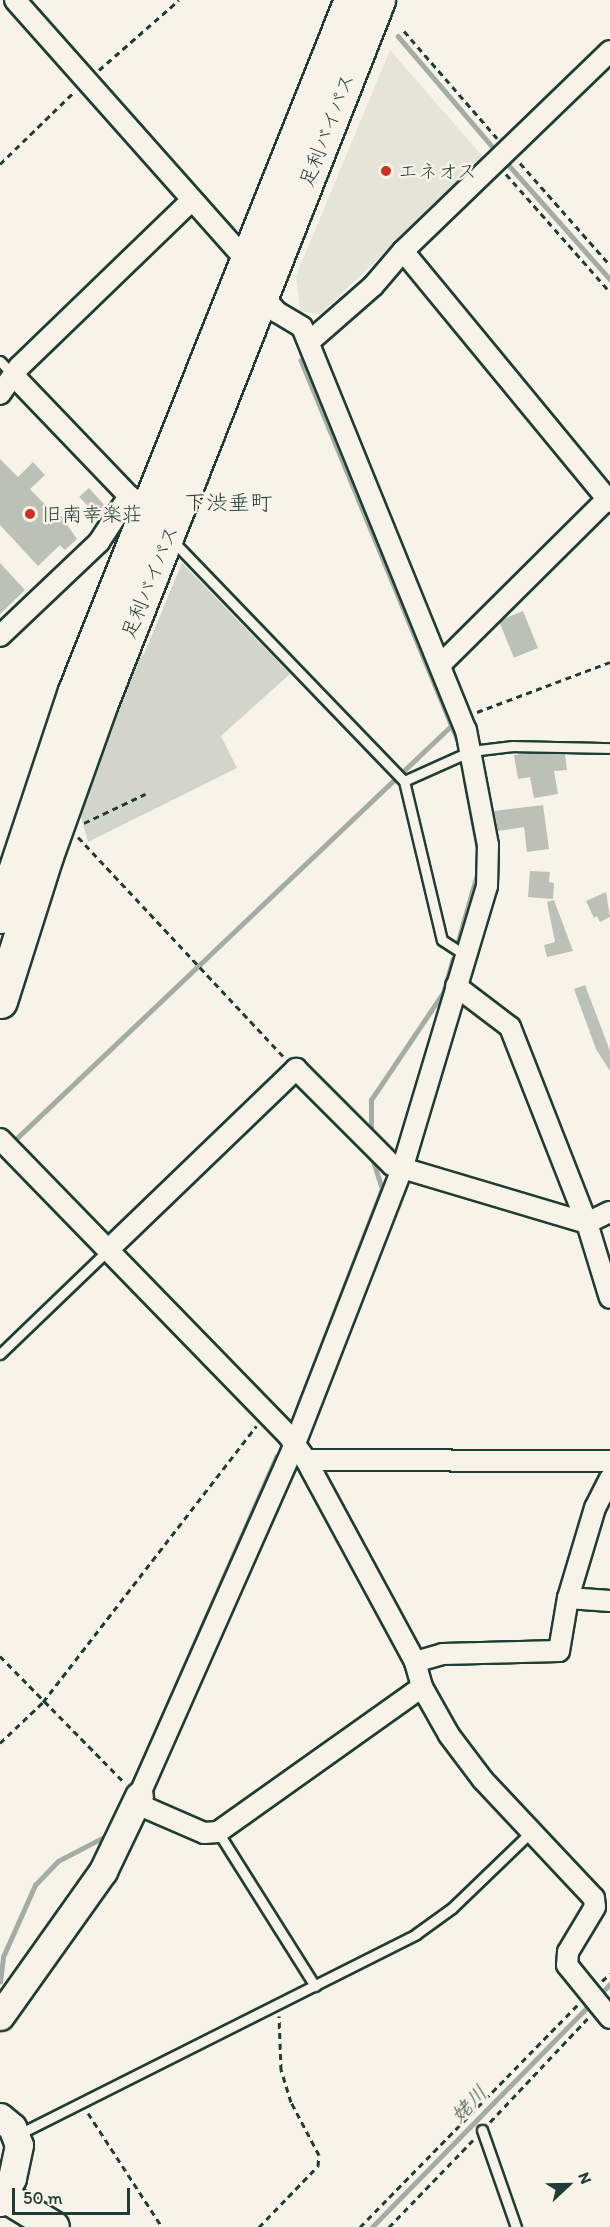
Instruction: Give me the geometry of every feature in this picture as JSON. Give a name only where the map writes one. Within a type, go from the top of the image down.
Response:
[{"type":"highway","name":"足利バイパス","points":[[0,916],[139,501],[246,260],[351,0]]},
{"type":"highway","name":"足利バイパス","points":[[0,1001],[61,813],[378,0]]},
{"type":"main road","points":[[1,2203],[23,2227]]},
{"type":"main road","points":[[1,2203],[54,2227]]},
{"type":"street","points":[[0,2016],[103,1871],[300,1453],[402,1169],[489,866],[471,751],[462,718],[302,327],[277,312],[262,295],[246,260],[191,201],[15,0]]},
{"type":"street","points":[[309,342],[373,286],[403,251],[610,51]]},
{"type":"street","points":[[0,394],[14,376],[191,201]]},
{"type":"street","points":[[403,251],[609,499],[441,664]]},
{"type":"street","points":[[0,636],[139,501],[14,376]]},
{"type":"street","points":[[456,986],[510,1027],[587,1223],[610,1298]]},
{"type":"street","points":[[109,1250],[296,1069],[392,1165],[587,1223],[610,1212]]},
{"type":"street","points":[[0,1139],[266,1412],[300,1453],[415,1662],[422,1687],[449,1735],[483,1780],[533,1830],[594,1898],[595,1907],[567,1959],[567,1965],[600,2005]]},
{"type":"street","points":[[300,1453],[610,1461]]},
{"type":"street","points":[[415,1662],[442,1654],[559,1651],[568,1598],[596,1508],[610,1479]]},
{"type":"street","points":[[568,1598],[610,1601]]},
{"type":"street","points":[[137,1799],[204,1833],[218,1832],[422,1687]]},
{"type":"street","points":[[1,2203],[19,2152],[4,2137]]},
{"type":"lane","points":[[0,361],[14,376]]},
{"type":"lane","points":[[168,537],[404,781],[442,939],[465,956]]},
{"type":"lane","points":[[404,781],[471,751],[513,746],[610,748]]},
{"type":"lane","points":[[0,1354],[109,1250]]},
{"type":"lane","points":[[4,2137],[81,2102],[315,1986],[438,1919],[533,1830]]},
{"type":"lane","points":[[218,1832],[315,1986]]},
{"type":"lane","points":[[482,2130],[516,2227]]},
{"type":"path","points":[[0,164],[86,81],[179,0]]},
{"type":"path","points":[[495,161],[610,292]]},
{"type":"path","points":[[462,718],[610,662]]},
{"type":"path","points":[[145,794],[80,825],[77,837],[296,1069]]},
{"type":"path","points":[[0,1743],[43,1702],[266,1412]]},
{"type":"path","points":[[0,1656],[137,1799]]},
{"type":"path","points":[[259,2227],[318,2166],[319,2155],[291,2103],[281,2070],[277,2036],[280,2002]]},
{"type":"path","points":[[389,2227],[600,2005]]},
{"type":"path","points":[[360,2227],[600,2005]]},
{"type":"path","points":[[81,2102],[162,2227]]},
{"type":"shaded area","points":[[390,50],[484,158],[320,314],[300,311],[296,276]]},
{"type":"shaded area","points":[[182,563],[290,674],[221,736],[237,768],[88,842],[80,813],[138,658],[144,654]]},
{"type":"building","name":"旧南幸楽荘","points":[[0,459],[18,477],[33,462],[45,475],[30,489],[53,513],[57,510],[77,539],[65,550],[60,545],[38,566],[0,525]]},
{"type":"building","points":[[89,488],[107,508],[97,517],[79,497]]},
{"type":"building","points":[[0,563],[25,590],[0,614]]},
{"type":"building","points":[[523,611],[538,648],[514,658],[499,621]]},
{"type":"building","points":[[565,754],[567,770],[554,771],[558,794],[534,798],[530,777],[518,779],[514,755]]},
{"type":"building","points":[[543,805],[549,849],[527,852],[524,827],[498,831],[494,811]]},
{"type":"building","points":[[530,871],[550,872],[549,882],[554,883],[553,899],[528,897]]},
{"type":"building","points":[[606,892],[610,917],[600,922],[597,916],[594,918],[586,901]]},
{"type":"building","points":[[554,900],[573,951],[547,957],[544,945],[555,942],[547,902]]},
{"type":"building","points":[[585,985],[610,1051],[610,1071],[596,1049],[574,989]]},
{"type":"waterway","points":[[398,36],[492,146]]},
{"type":"waterway","points":[[506,162],[610,279]]},
{"type":"waterway","points":[[301,360],[459,743]]},
{"type":"waterway","points":[[16,1139],[452,725]]},
{"type":"waterway","points":[[465,779],[479,853]]},
{"type":"waterway","points":[[458,941],[478,871]]},
{"type":"waterway","points":[[371,1133],[371,1100],[443,993],[453,959]]},
{"type":"waterway","points":[[297,1409],[382,1189],[372,1158]]},
{"type":"waterway","points":[[130,1790],[276,1457]]},
{"type":"waterway","points":[[0,1982],[3,1957],[35,1885],[58,1861],[108,1835]]},
{"type":"waterway","name":"姥川","points":[[599,1995],[610,1984]]},
{"type":"waterway","name":"姥川","points":[[372,2227],[590,2004]]},
{"type":"place","name":"エネオス","points":[[386,171]]},
{"type":"place","name":"旧南幸楽荘","points":[[30,514]]},
{"type":"district","name":"下渋垂町","points":[[228,503]]}]
